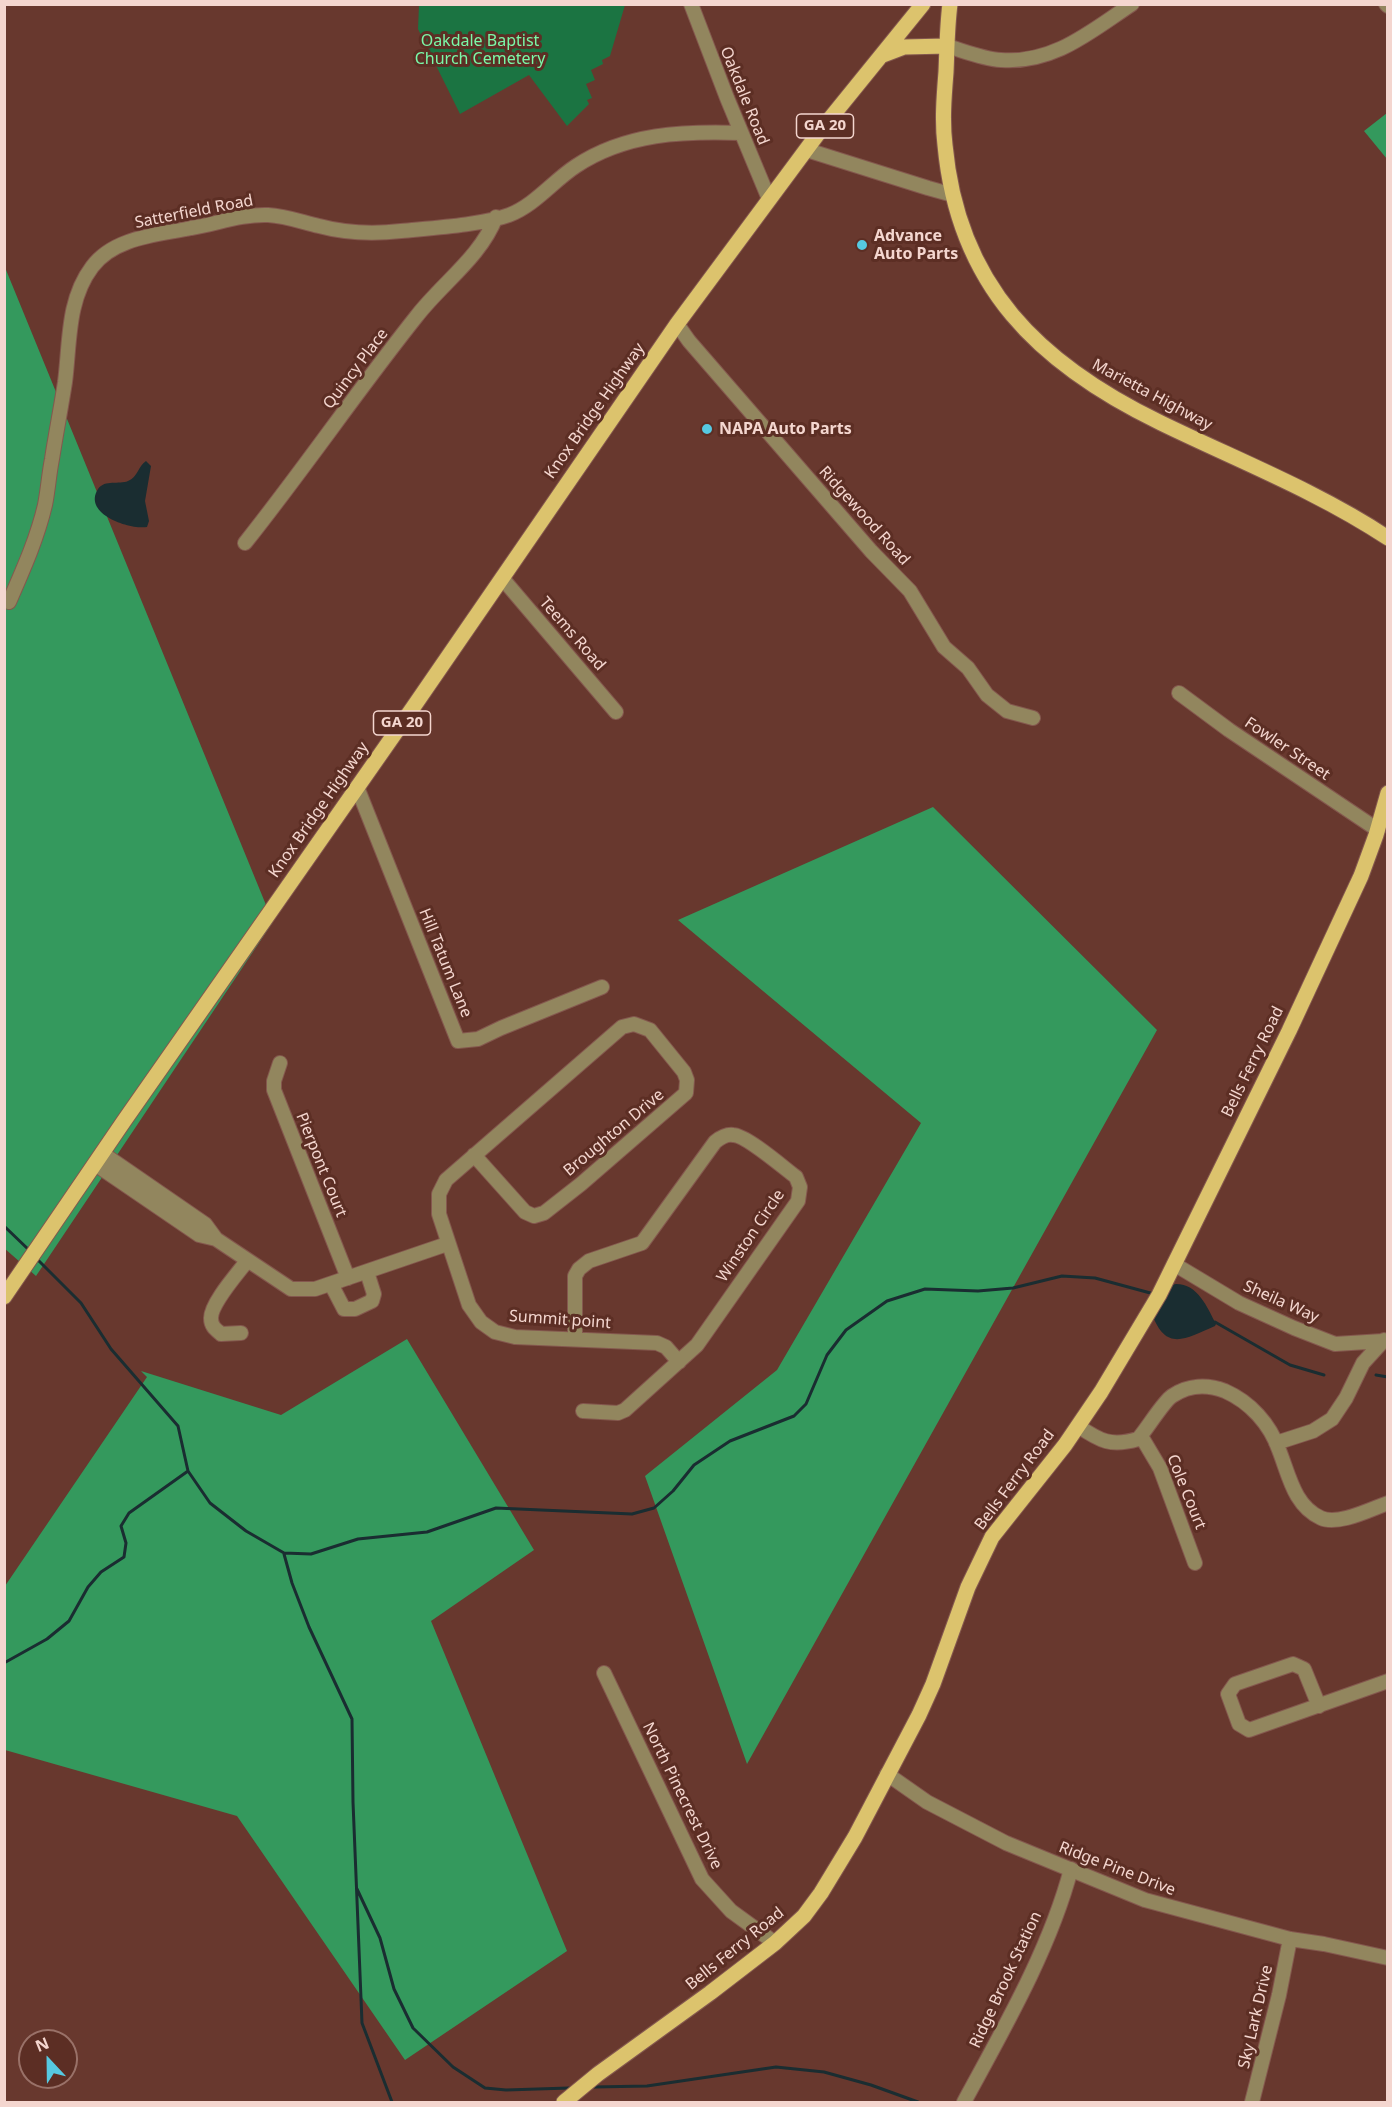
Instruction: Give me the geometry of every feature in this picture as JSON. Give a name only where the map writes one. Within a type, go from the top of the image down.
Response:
[{"type":"main road","name":"GA 20","points":[[769,199],[923,4]]},
{"type":"main road","name":"Marietta Highway","points":[[950,4],[943,123],[953,195],[974,258],[1016,322],[1059,362],[1119,401],[1339,507],[1388,538]]},
{"type":"main road","points":[[883,55],[904,47],[947,46]]},
{"type":"main road","name":"Knox Bridge Highway","points":[[4,1297],[677,324],[769,199]]},
{"type":"main road","name":"Bells Ferry Road","points":[[564,2103],[598,2074],[775,1943],[804,1916],[821,1893],[855,1837],[919,1715],[933,1684],[968,1587],[992,1537],[1078,1426],[1128,1349],[1159,1295],[1289,1032],[1361,876],[1388,794]]},
{"type":"street","name":"Oakdale Road","points":[[691,4],[769,199]]},
{"type":"street","points":[[947,46],[1001,60],[1031,59],[1052,54],[1067,47],[1132,4]]},
{"type":"street","name":"Satterfield Road","points":[[9,602],[38,531],[45,503],[65,380],[69,327],[81,286],[100,257],[139,238],[267,215],[298,219],[319,226],[374,233],[480,222],[508,215],[526,205],[574,167],[591,156],[614,146],[635,139],[685,132],[741,133]]},
{"type":"street","points":[[807,150],[953,195]]},
{"type":"street","name":"Quincy Place","points":[[245,543],[418,314],[473,255],[492,228],[496,217]]},
{"type":"street","name":"Ridgewood Road","points":[[677,324],[689,341],[871,551],[910,591],[944,648],[968,668],[987,695],[1007,711],[1033,718]]},
{"type":"street","name":"Teems Road","points":[[502,578],[616,712]]},
{"type":"street","name":"Fowler Street","points":[[1179,693],[1229,730],[1377,830]]},
{"type":"street","name":"Hill Tatum Lane","points":[[357,787],[458,1041],[478,1039],[602,987]]},
{"type":"street","name":"Broughton Drive","points":[[634,1024],[650,1030],[684,1072],[687,1080],[686,1092],[680,1099],[544,1213],[534,1216],[525,1212],[474,1155],[622,1027],[634,1024]]},
{"type":"street","name":"Pierpont Court","points":[[280,1063],[274,1090],[348,1278]]},
{"type":"street","name":"Winston Circle","points":[[575,1339],[575,1276],[579,1269],[589,1261],[642,1243],[715,1142],[723,1136],[733,1135],[743,1138],[796,1177],[800,1187],[798,1201],[697,1345],[626,1410],[618,1413],[584,1412]]},
{"type":"street","name":"Summit point","points":[[474,1155],[446,1180],[439,1194],[439,1214],[447,1244],[470,1305],[481,1322],[495,1332],[515,1337],[657,1342],[666,1347],[679,1362]]},
{"type":"street","points":[[99,1159],[192,1231],[216,1239],[291,1289],[315,1289],[447,1244]]},
{"type":"street","points":[[241,1333],[221,1334],[212,1326],[211,1315],[215,1305],[247,1261]]},
{"type":"street","name":"Sheila Way","points":[[1174,1264],[1239,1303],[1335,1344],[1385,1339]]},
{"type":"street","points":[[331,1284],[344,1310],[355,1309],[372,1301],[374,1294],[367,1272]]},
{"type":"street","points":[[1276,1443],[1313,1431],[1332,1419],[1346,1398],[1363,1364],[1385,1339]]},
{"type":"street","points":[[1078,1426],[1112,1444],[1126,1443],[1141,1436],[1170,1397],[1200,1386],[1217,1388],[1249,1405],[1270,1430],[1291,1485],[1308,1510],[1323,1520],[1341,1520],[1388,1503]]},
{"type":"street","name":"Cole Court","points":[[1141,1436],[1160,1468],[1196,1563]]},
{"type":"street","points":[[1319,1706],[1304,1669],[1293,1664],[1235,1684],[1228,1694],[1239,1724],[1249,1730],[1319,1706],[1388,1681]]},
{"type":"street","name":"North Pinecrest Drive","points":[[604,1673],[702,1879],[731,1911],[775,1943]]},
{"type":"street","name":"Ridge Pine Drive","points":[[887,1774],[927,1802],[1006,1843],[1145,1900],[1290,1939],[1388,1958]]},
{"type":"street","name":"Ridge Brook Station","points":[[964,2103],[1011,2015],[1065,1894],[1071,1869]]},
{"type":"street","name":"Sky Lark Drive","points":[[1252,2103],[1279,1995],[1290,1939]]},
{"type":"green space","name":"Oakdale Baptist Church Cemetery","points":[[419,4],[625,5],[610,56],[602,60],[603,64],[591,70],[595,80],[586,84],[592,98],[587,100],[589,104],[567,126],[529,75],[460,114],[418,29]]},
{"type":"green space","points":[[1387,113],[1387,159],[1364,131]]},
{"type":"green space","points":[[4,265],[273,922],[36,1276],[4,1248]]},
{"type":"green space","points":[[933,807],[1157,1030],[747,1764],[645,1476],[777,1370],[921,1123],[678,920]]},
{"type":"green space","points":[[407,1339],[534,1550],[431,1621],[567,1951],[405,2060],[237,1816],[5,1750],[5,1586],[147,1377],[141,1371],[281,1415]]},
{"type":"water","points":[[146,461],[151,466],[145,501],[149,521],[147,527],[120,523],[102,513],[95,498],[98,489],[104,484],[131,479]]},
{"type":"water","points":[[1184,1285],[1196,1292],[1209,1311],[1215,1326],[1186,1338],[1170,1338],[1164,1334],[1157,1326],[1152,1314],[1163,1287]]},
{"type":"waterway","points":[[4,1226],[29,1250]]},
{"type":"waterway","points":[[37,1259],[81,1303],[111,1349],[178,1426],[188,1471],[210,1503],[246,1531],[284,1553],[311,1554],[358,1539],[427,1532],[496,1508],[632,1514],[654,1508],[673,1491],[694,1465],[730,1441],[794,1416],[806,1404],[827,1355],[846,1330],[887,1301],[925,1289],[978,1291],[1013,1288],[1062,1276],[1095,1278],[1154,1294]]},
{"type":"waterway","points":[[1215,1322],[1290,1365],[1324,1375]]},
{"type":"waterway","points":[[1376,1375],[1388,1377]]},
{"type":"waterway","points":[[4,1663],[47,1639],[69,1621],[88,1587],[101,1572],[124,1557],[126,1543],[121,1526],[129,1513],[188,1471]]},
{"type":"waterway","points":[[284,1554],[292,1583],[309,1627],[352,1719],[362,2023],[392,2102]]},
{"type":"waterway","points":[[357,1889],[380,1938],[394,1989],[413,2028],[453,2067],[485,2088],[506,2090],[569,2088]]},
{"type":"waterway","points":[[594,2087],[647,2086],[776,2067],[824,2072],[871,2085],[918,2102]]},
{"type":"place","name":"Advance Auto Parts","points":[[862,245]]},
{"type":"place","name":"NAPA Auto Parts","points":[[707,429]]}]
